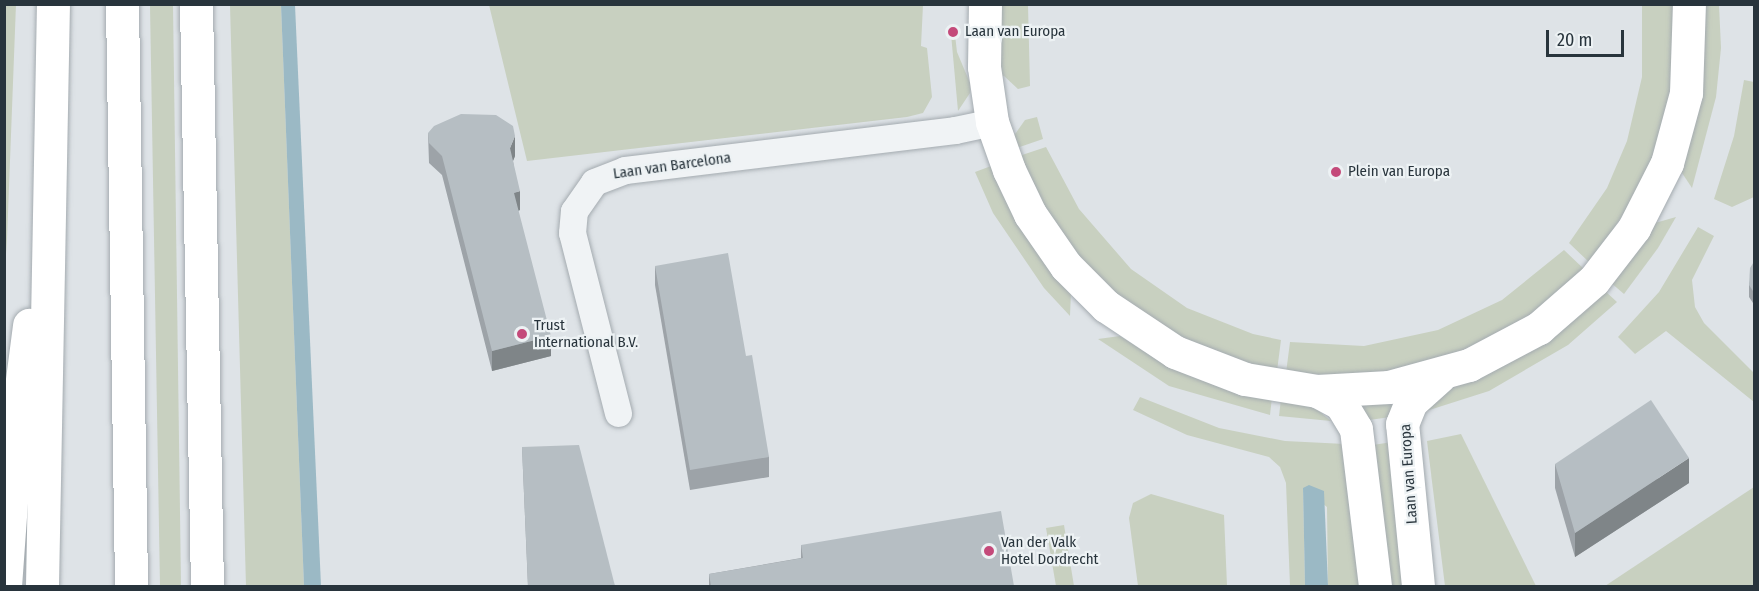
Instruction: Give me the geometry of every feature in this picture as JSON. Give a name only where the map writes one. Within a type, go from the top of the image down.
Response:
[{"type":"main road","points":[[42,586],[53,4]]},
{"type":"main road","points":[[123,4],[131,586]]},
{"type":"main road","points":[[196,4],[207,586]]},
{"type":"main road","name":"Laan van Europa","points":[[985,4],[984,67],[992,122],[1009,170],[1039,230],[1066,266],[1106,306],[1142,333],[1209,367],[1256,381],[1317,390],[1389,387],[1440,375],[1507,347],[1539,328],[1594,280],[1634,228],[1654,194],[1679,126],[1689,71],[1689,4]]},
{"type":"main road","points":[[5,586],[17,418],[50,163]]},
{"type":"main road","name":"Laan van Europa","points":[[1418,586],[1402,424],[1411,402],[1440,375]]},
{"type":"main road","name":"Laan van Europa","points":[[1317,390],[1341,404],[1356,429],[1375,586]]},
{"type":"street","name":"Laan van Barcelona","points":[[618,413],[572,233],[573,211],[594,182],[625,170],[955,130],[992,122]]},
{"type":"green space","points":[[16,4],[7,239],[5,270],[4,5]]},
{"type":"green space","points":[[150,5],[173,5],[181,586],[160,586]]},
{"type":"green space","points":[[230,5],[281,5],[304,586],[246,586]]},
{"type":"green space","points":[[489,5],[923,5],[921,46],[927,48],[932,97],[923,113],[907,117],[527,161]]},
{"type":"green space","points":[[998,5],[1028,5],[1030,86],[1018,89],[1004,76],[998,77]]},
{"type":"green space","points":[[1642,5],[1674,5],[1674,64],[1665,122],[1642,185],[1591,264],[1569,243],[1607,188],[1627,141],[1642,77]]},
{"type":"green space","points":[[1701,5],[1719,5],[1721,48],[1716,97],[1692,188],[1680,170]]},
{"type":"green space","points":[[951,34],[955,35],[957,52],[970,83],[970,93],[958,111]]},
{"type":"green space","points":[[1744,80],[1754,82],[1754,197],[1732,207],[1714,199],[1734,136]]},
{"type":"green space","points":[[1037,117],[1043,139],[1014,149],[1011,140],[1025,120]]},
{"type":"green space","points":[[1046,147],[1079,209],[1131,269],[1187,308],[1253,334],[1281,340],[1277,371],[1206,352],[1109,292],[1054,228],[1016,157]]},
{"type":"green space","points":[[991,166],[1033,247],[1071,292],[1070,316],[1044,288],[993,213],[975,172]]},
{"type":"green space","points":[[1676,217],[1658,248],[1624,294],[1610,282],[1655,223]]},
{"type":"green space","points":[[1698,227],[1714,236],[1692,280],[1695,307],[1704,323],[1754,373],[1754,402],[1666,331],[1635,354],[1618,337],[1659,292]]},
{"type":"green space","points":[[1564,250],[1585,270],[1556,297],[1487,343],[1397,372],[1349,376],[1286,373],[1290,342],[1364,346],[1438,330],[1502,300]]},
{"type":"green space","points":[[1604,290],[1617,302],[1568,345],[1489,391],[1420,413],[1439,393],[1487,372]]},
{"type":"green space","points":[[1120,336],[1168,366],[1272,397],[1270,415],[1169,386],[1098,339]]},
{"type":"green space","points":[[1401,390],[1391,417],[1369,420],[1355,396]]},
{"type":"green space","points":[[1140,397],[1219,428],[1285,441],[1345,444],[1362,586],[1328,586],[1327,507],[1303,488],[1305,586],[1290,586],[1286,483],[1280,467],[1269,457],[1187,435],[1133,410]]},
{"type":"green space","points":[[1281,399],[1309,403],[1331,421],[1279,416]]},
{"type":"green space","points":[[1461,434],[1536,586],[1445,586],[1427,441]]},
{"type":"green space","points":[[1392,442],[1409,586],[1389,586],[1373,445]]},
{"type":"green space","points":[[1754,487],[1754,586],[1605,586]]},
{"type":"green space","points":[[1151,494],[1224,515],[1227,586],[1138,586],[1129,518],[1133,503]]},
{"type":"green space","points":[[1064,525],[1074,586],[1056,586],[1046,528]]},
{"type":"water","points":[[281,5],[295,5],[321,586],[304,586]]},
{"type":"water","points":[[1309,485],[1324,491],[1328,586],[1305,586],[1303,488]]},
{"type":"building","points":[[461,114],[496,115],[513,126],[515,136],[510,148],[520,191],[514,193],[551,336],[492,351],[442,156],[429,143],[428,133],[434,126]]},
{"type":"building","points":[[728,253],[746,356],[752,355],[769,457],[690,470],[655,266]]},
{"type":"building","points":[[1755,260],[1755,294],[1749,285],[1750,268]]},
{"type":"building","points":[[1651,400],[1689,458],[1575,533],[1555,464]]},
{"type":"building","points":[[579,445],[615,586],[528,586],[522,447]]},
{"type":"building","points":[[1001,511],[1014,586],[711,586],[709,574],[803,558],[801,545]]},
{"type":"place","name":"Laan van Europa","points":[[953,32]]},
{"type":"place","name":"Plein van Europa","points":[[1336,172]]},
{"type":"place","name":"Trust International B.V.","points":[[522,334]]},
{"type":"place","name":"Van der Valk Hotel Dordrecht","points":[[989,551]]}]
